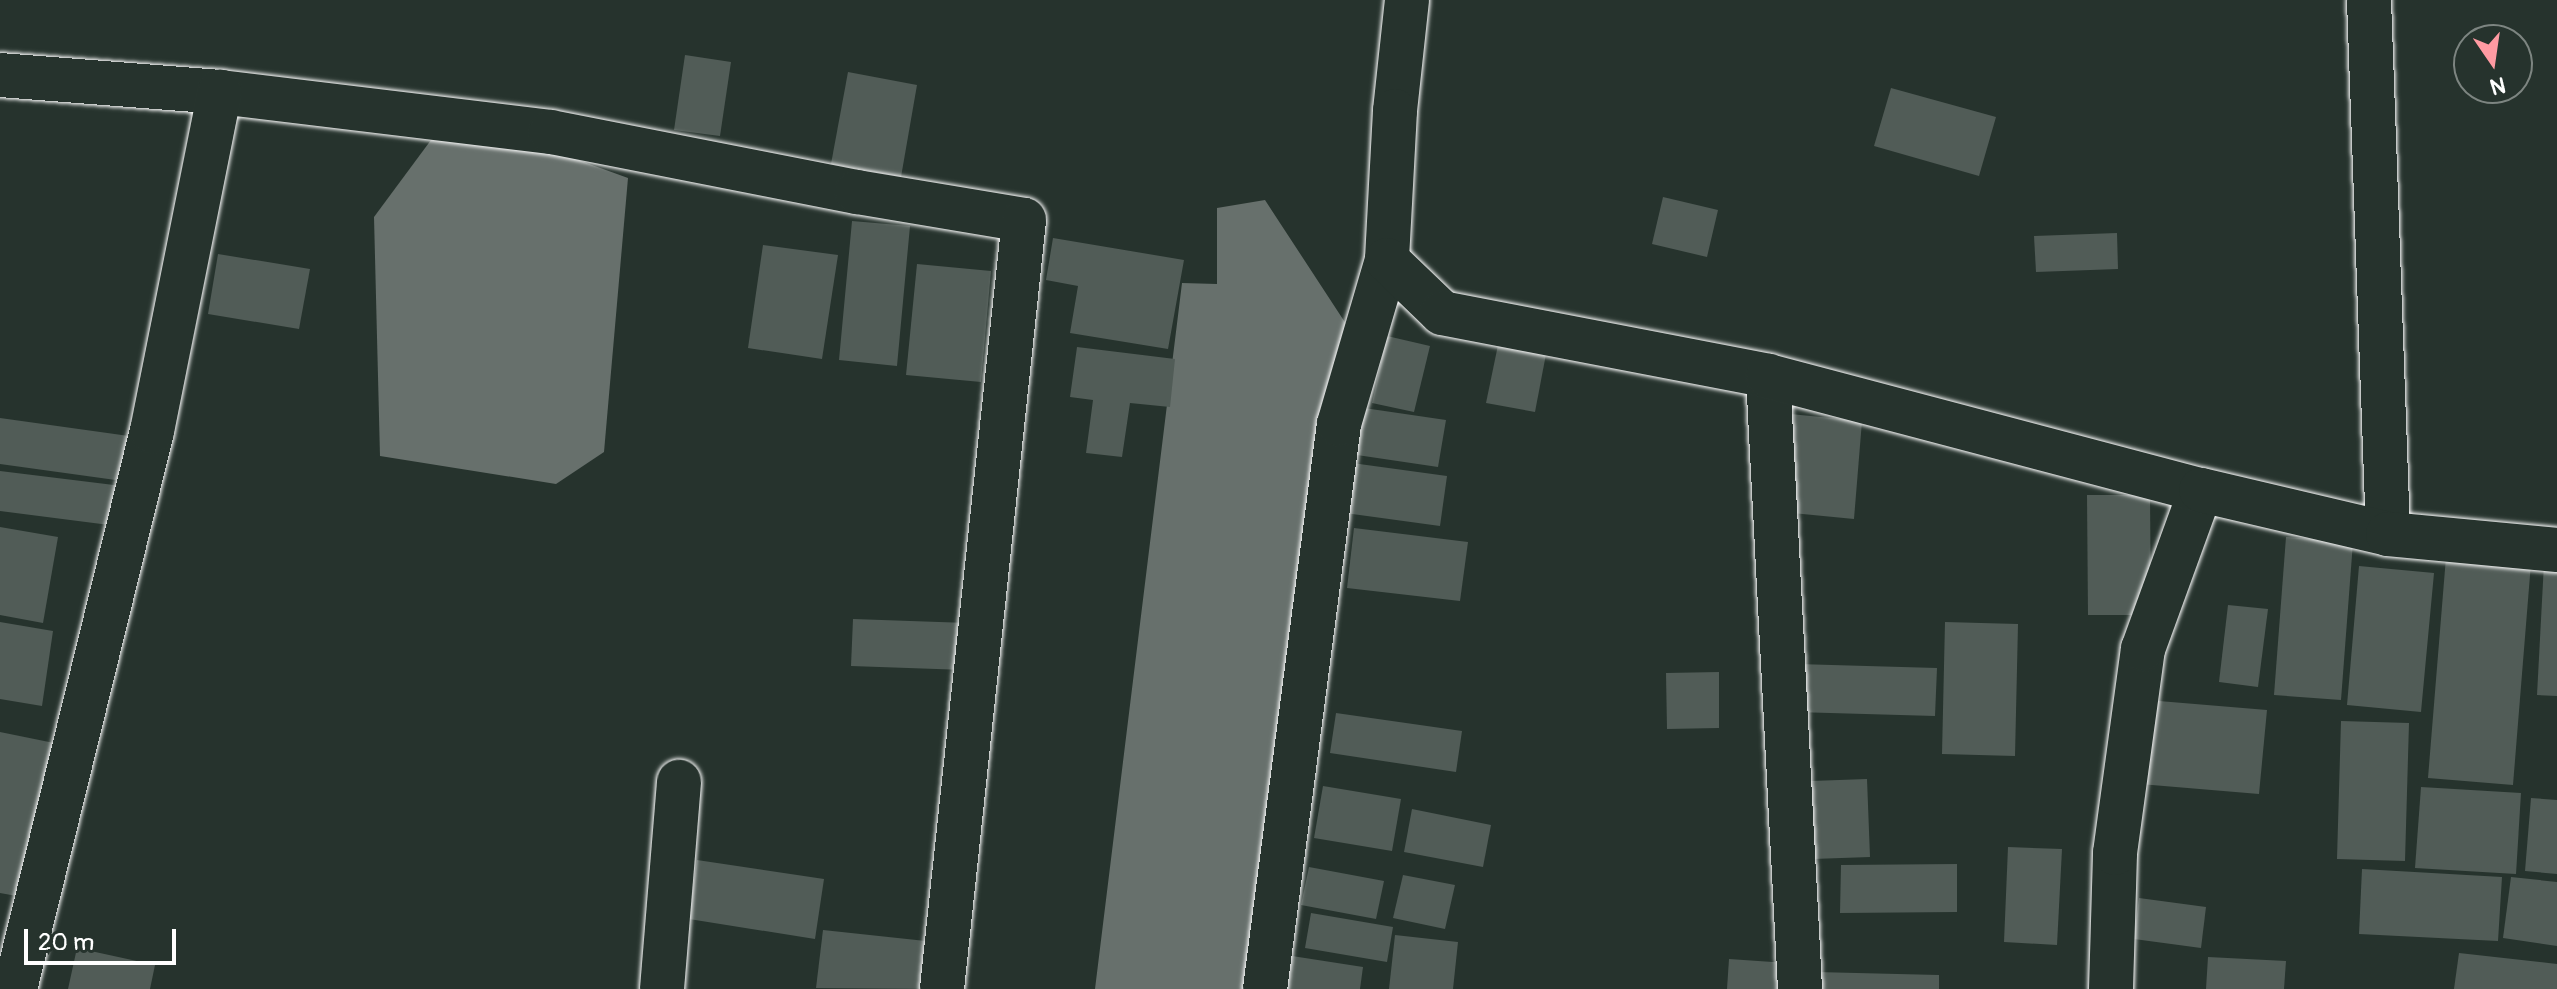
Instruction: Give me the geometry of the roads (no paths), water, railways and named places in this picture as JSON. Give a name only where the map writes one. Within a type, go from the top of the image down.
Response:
[{"type":"street","points":[[1265,989],[1339,424],[1387,260],[1395,111],[1407,0]]},
{"type":"street","points":[[2369,0],[2388,534]]},
{"type":"street","points":[[0,75],[220,92],[551,132],[857,192],[1024,220],[942,989]]},
{"type":"street","points":[[15,989],[152,431],[220,92]]},
{"type":"street","points":[[1387,260],[1442,313],[1768,376],[2201,490],[2388,534],[2557,550]]},
{"type":"street","points":[[1768,376],[1800,989]]},
{"type":"street","points":[[2111,989],[2115,853],[2143,649],[2201,490]]},
{"type":"street","points":[[662,989],[679,782]]}]
